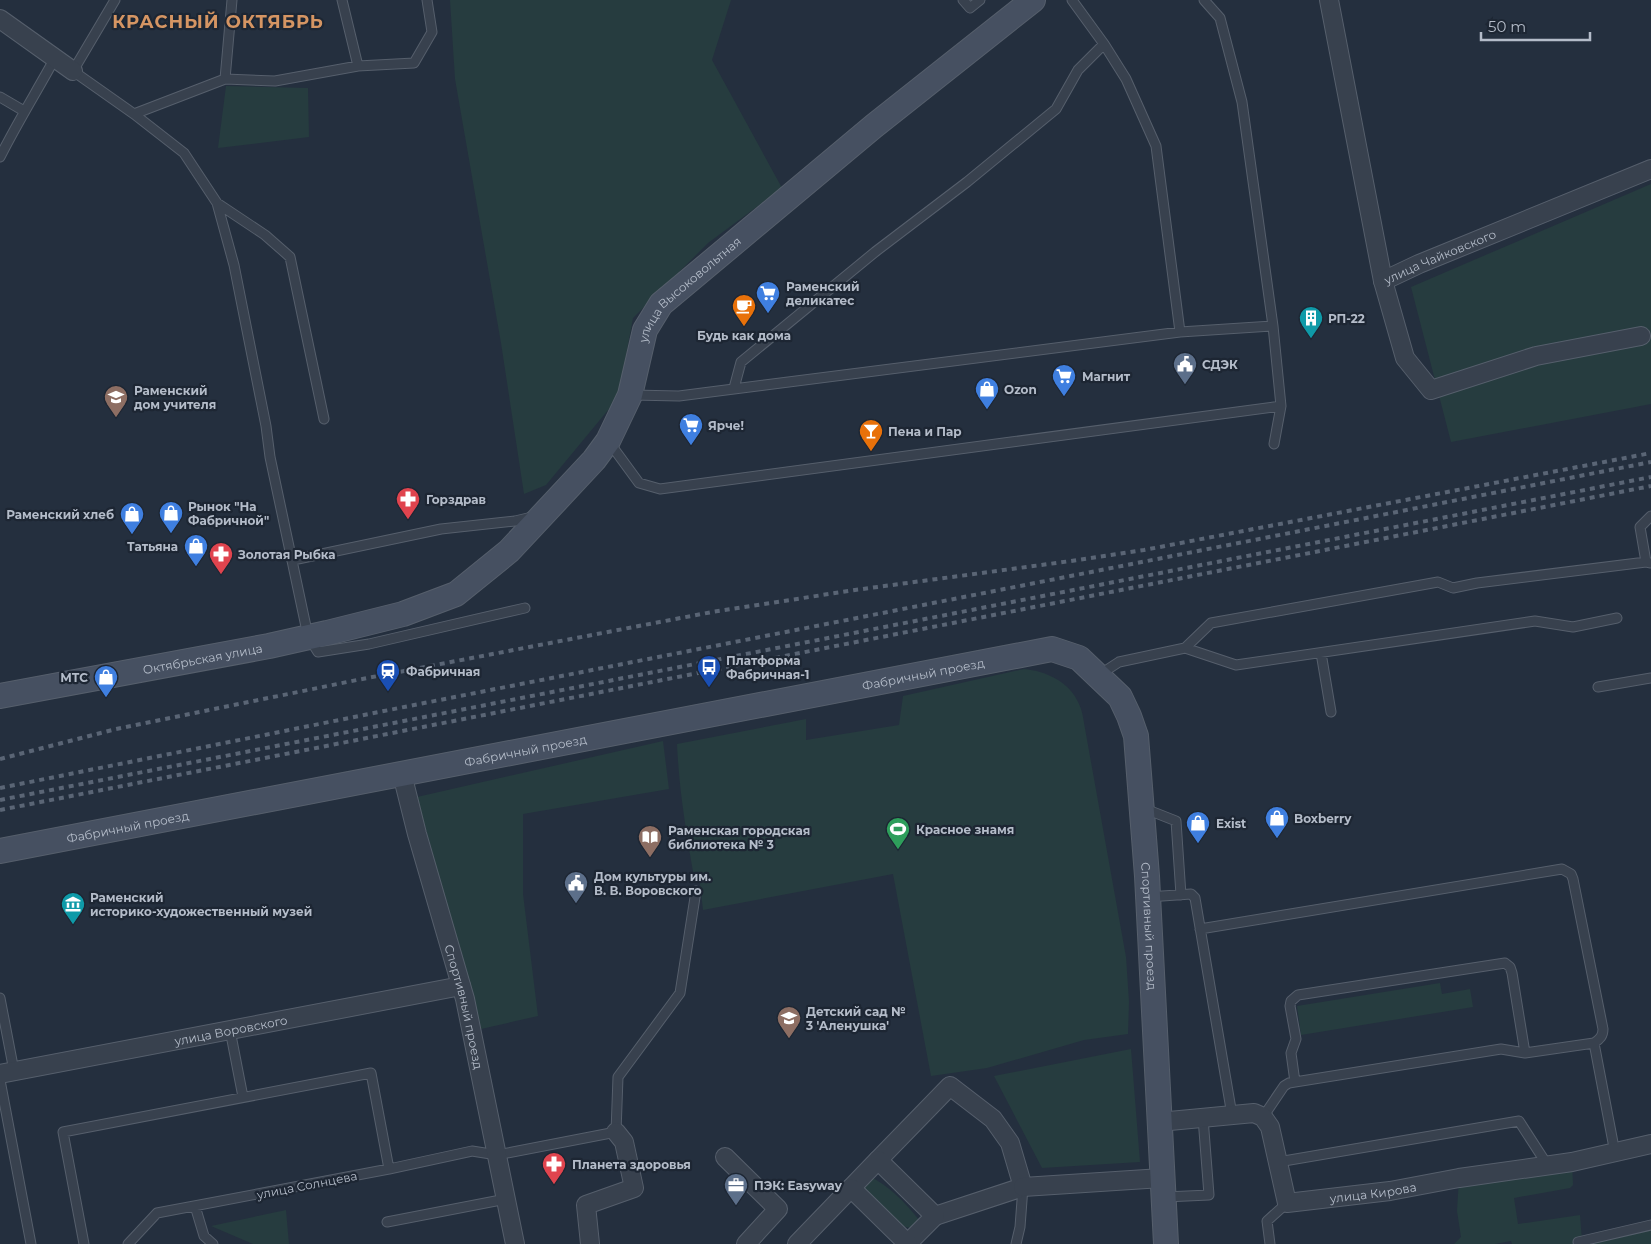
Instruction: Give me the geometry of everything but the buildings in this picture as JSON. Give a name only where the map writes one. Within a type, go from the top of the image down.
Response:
[{"type":"main road","name":"улица Высоковольтная","points":[[403,614],[456,594],[509,551],[594,460],[608,441],[630,395],[645,330],[661,304],[874,126],[1033,0]]},
{"type":"main road","name":"Октябрьская улица","points":[[0,696],[269,646],[403,614]]},
{"type":"main road","name":"Спортивный проезд","points":[[1052,649],[1079,658],[1120,697],[1132,722],[1136,736],[1148,897],[1166,1244]]},
{"type":"main road","name":"Фабричный проезд","points":[[0,851],[1052,649]]},
{"type":"street","name":"улица Чайковского","points":[[1329,0],[1383,281],[1419,264],[1651,169]]},
{"type":"street","points":[[0,19],[73,71]]},
{"type":"street","points":[[1383,281],[1405,358],[1431,390],[1536,356],[1642,336]]},
{"type":"street","name":"Спортивный проезд","points":[[402,774],[417,834],[462,986],[515,1244]]},
{"type":"street","name":"улица Воровского","points":[[5,1075],[462,986]]},
{"type":"street","points":[[797,1244],[950,1086],[993,1119],[1010,1142],[1023,1187]]},
{"type":"street","points":[[1159,1122],[1254,1113],[1263,1117],[1270,1127],[1287,1203]]},
{"type":"street","points":[[590,1244],[586,1205],[634,1188],[624,1142],[616,1132]]},
{"type":"street","name":"улица Кирова","points":[[1287,1203],[1390,1191],[1459,1178],[1548,1166],[1651,1144]]},
{"type":"street","points":[[725,1157],[778,1209],[746,1244]]},
{"type":"street","points":[[878,1160],[935,1216]]},
{"type":"street","points":[[851,1188],[908,1244],[935,1216],[1023,1187],[1162,1188]]},
{"type":"lane","points":[[116,0],[73,71],[134,114],[184,153],[217,203],[234,265],[266,426],[270,457],[308,636],[318,652],[338,650],[525,608]]},
{"type":"lane","points":[[225,79],[232,0]]},
{"type":"lane","points":[[342,0],[358,66]]},
{"type":"lane","points":[[134,114],[225,79],[275,82],[358,66],[414,63],[432,32],[427,0]]},
{"type":"lane","points":[[963,0],[970,8],[980,0]]},
{"type":"lane","points":[[1072,0],[1104,44],[1126,79],[1156,146],[1180,332]]},
{"type":"lane","points":[[1204,0],[1220,18],[1242,102],[1273,326],[1281,406],[1274,444]]},
{"type":"lane","points":[[734,388],[741,362],[875,252],[967,182],[1056,109],[1078,70],[1104,44]]},
{"type":"lane","points":[[0,157],[55,58]]},
{"type":"lane","points":[[0,97],[24,111]]},
{"type":"lane","points":[[217,203],[265,236],[290,257],[324,419]]},
{"type":"lane","points":[[630,395],[679,396],[1180,332],[1273,326]]},
{"type":"lane","points":[[608,441],[639,483],[660,488],[1281,406]]},
{"type":"lane","points":[[292,560],[441,529],[516,521],[545,514]]},
{"type":"lane","points":[[1186,648],[1211,623],[1438,582],[1453,588],[1477,583],[1648,563],[1640,527],[1651,516]]},
{"type":"lane","points":[[1098,675],[1119,662],[1186,648],[1236,666],[1535,621],[1573,627],[1617,618]]},
{"type":"lane","points":[[1321,653],[1331,712]]},
{"type":"lane","points":[[1598,687],[1651,678]]},
{"type":"lane","points":[[1141,808],[1176,821],[1181,895]]},
{"type":"lane","points":[[1200,929],[1562,868],[1571,874],[1573,879],[1603,1029],[1603,1034],[1594,1043],[1525,1053],[1502,1049],[1286,1084],[1263,1117]]},
{"type":"lane","points":[[497,1155],[616,1132],[618,1077],[680,993],[696,891]]},
{"type":"lane","points":[[1148,897],[1191,894],[1194,896],[1232,1115]]},
{"type":"lane","points":[[1295,1082],[1291,1053],[1296,1039],[1290,1006],[1294,997],[1498,963],[1505,963],[1512,972],[1525,1053]]},
{"type":"lane","points":[[0,998],[5,1075],[31,1244]]},
{"type":"lane","points":[[230,1030],[243,1097]]},
{"type":"lane","points":[[1594,1043],[1615,1153]]},
{"type":"lane","points":[[84,1244],[63,1132],[371,1073],[389,1169]]},
{"type":"lane","points":[[1162,1188],[1209,1196],[1203,1118]]},
{"type":"lane","points":[[1278,1162],[1519,1121],[1548,1166]]},
{"type":"lane","name":"улица Солнцева","points":[[128,1244],[157,1214],[472,1151],[497,1155]]},
{"type":"lane","points":[[1016,1244],[1020,1227],[1023,1187]]},
{"type":"lane","points":[[387,1222],[506,1199]]},
{"type":"lane","points":[[1270,1244],[1267,1221],[1287,1203]]},
{"type":"lane","points":[[195,1206],[204,1236],[213,1244]]},
{"type":"lane","points":[[1578,1242],[1651,1225]]},
{"type":"green space","points":[[450,0],[731,0],[712,60],[782,188],[708,243],[633,318],[618,398],[546,485],[524,494],[501,343],[455,79]]},
{"type":"green space","points":[[226,86],[308,88],[309,137],[218,148]]},
{"type":"green space","points":[[1651,184],[1651,404],[1451,442],[1411,287]]},
{"type":"green space","name":"Красное знамя","points":[[1024,669],[1049,675],[1063,684],[1075,696],[1082,711],[1126,957],[1129,1002],[1128,1034],[1084,1040],[987,1068],[931,1076],[893,874],[703,910],[699,876],[694,877],[686,827],[679,777],[677,744],[806,719],[806,740],[899,725],[903,696]]},
{"type":"green space","points":[[663,741],[669,789],[523,814],[523,894],[538,1016],[481,1029],[417,797]]},
{"type":"green space","points":[[1440,983],[1442,994],[1470,989],[1473,1007],[1301,1035],[1297,1006]]},
{"type":"green space","points":[[1131,1049],[1140,1162],[1042,1168],[994,1076]]},
{"type":"green space","points":[[1572,1162],[1573,1185],[1570,1188],[1514,1198],[1518,1224],[1580,1215],[1582,1241],[1651,1225],[1651,1244],[1512,1244],[1511,1241],[1495,1244],[1454,1244],[1461,1237],[1457,1211],[1459,1178]]},
{"type":"green space","points":[[869,1176],[890,1190],[914,1213],[919,1220],[914,1229],[902,1226],[866,1194],[862,1184]]},
{"type":"green space","points":[[286,1210],[289,1244],[253,1244],[211,1226]]},
{"type":"railway","points":[[0,759],[116,729],[357,680],[712,612],[1144,550],[1651,453]]},
{"type":"railway","points":[[0,788],[1651,462]]},
{"type":"railway","points":[[0,800],[1651,477]]},
{"type":"railway","points":[[0,810],[1651,486]]},
{"type":"place","name":"Раменский деликатес","points":[[768,314]]},
{"type":"place","name":"Будь как дома","points":[[744,327]]},
{"type":"place","name":"РП-22","points":[[1311,339]]},
{"type":"place","name":"СДЭК","points":[[1185,385]]},
{"type":"place","name":"Магнит","points":[[1064,397]]},
{"type":"place","name":"Ozon","points":[[987,410]]},
{"type":"place","name":"Раменский дом учителя","points":[[116,418]]},
{"type":"place","name":"Ярче!","points":[[691,446]]},
{"type":"place","name":"Пена и Пар","points":[[871,452]]},
{"type":"place","name":"Горздрав","points":[[408,520]]},
{"type":"place","name":"Рынок \"На Фабричной\"","points":[[171,534]]},
{"type":"place","name":"Раменский хлеб","points":[[132,535]]},
{"type":"place","name":"Татьяна","points":[[196,567]]},
{"type":"place","name":"Золотая Рыбка","points":[[221,575]]},
{"type":"place","name":"Платформа Фабричная-1","points":[[709,688]]},
{"type":"place","name":"Фабричная","points":[[388,692]]},
{"type":"place","name":"МТС","points":[[106,698]]},
{"type":"place","name":"Boxberry","points":[[1277,839]]},
{"type":"place","name":"Exist","points":[[1198,844]]},
{"type":"place","name":"Красное знамя","points":[[898,850]]},
{"type":"place","name":"Раменская городская библиотека № 3","points":[[650,858]]},
{"type":"place","name":"Дом культуры им. В. В. Воровского","points":[[576,904]]},
{"type":"place","name":"Раменский историко-художественный музей","points":[[73,925]]},
{"type":"place","name":"Детский сад № 3 'Аленушка'","points":[[789,1039]]},
{"type":"place","name":"Планета здоровья","points":[[554,1185]]},
{"type":"place","name":"ПЭК: Easyway","points":[[736,1206]]},
{"type":"district","name":"КРАСНЫЙ ОКТЯБРЬ","points":[[218,22]]}]
